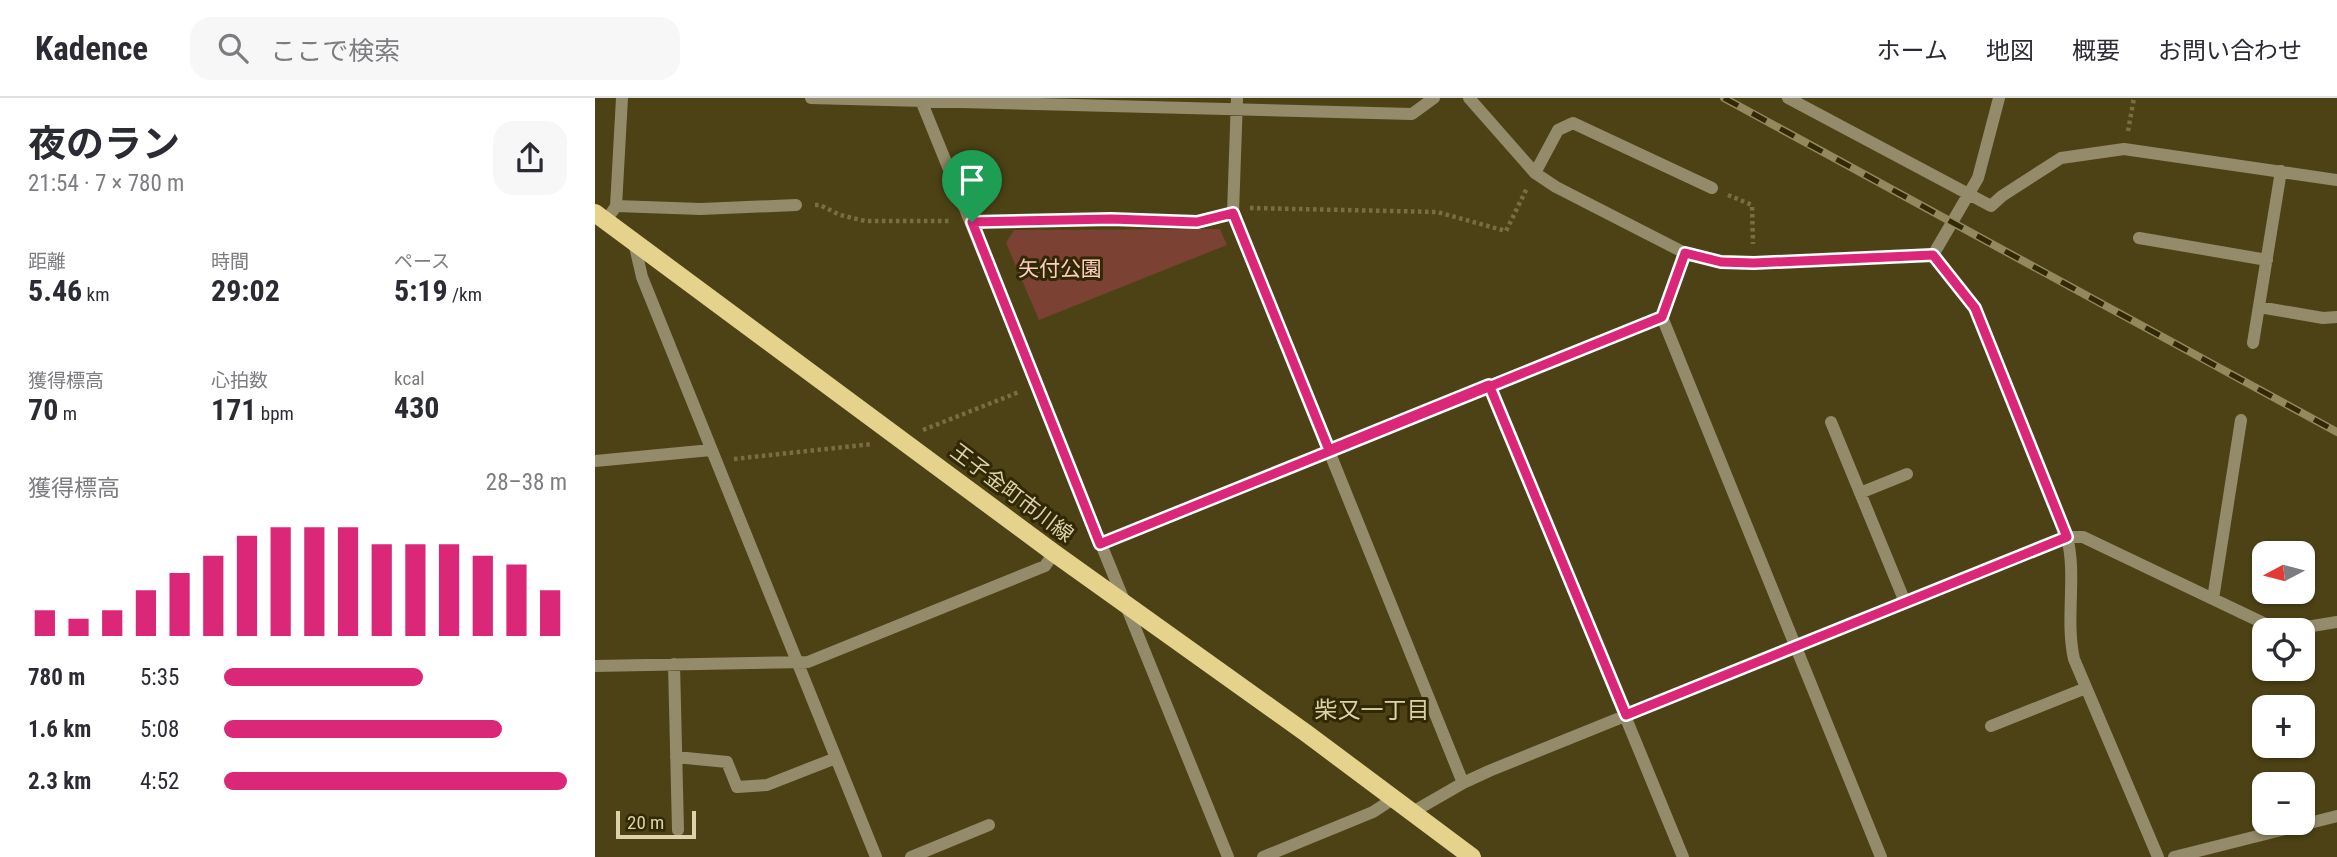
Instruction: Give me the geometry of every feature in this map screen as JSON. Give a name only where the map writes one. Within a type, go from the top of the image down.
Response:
[{"type":"main road","name":"王子金町市川線","points":[[600,217],[1054,554],[1472,857]]},
{"type":"street","points":[[616,206],[622,98]]},
{"type":"street","points":[[811,98],[1236,103],[1412,114],[1434,98]]},
{"type":"street","points":[[1469,98],[1535,173],[1556,187],[1685,253],[1721,262],[1754,263],[1936,250]]},
{"type":"street","points":[[1788,98],[1991,206],[2001,196],[2061,158],[2124,149],[2337,180]]},
{"type":"street","points":[[1936,250],[1977,178],[1999,98]]},
{"type":"street","points":[[921,99],[1228,857]]},
{"type":"street","points":[[1236,103],[1233,213],[1463,783]]},
{"type":"street","points":[[1535,173],[1558,130],[1573,123],[1712,188]]},
{"type":"street","points":[[2253,343],[2281,171]]},
{"type":"street","points":[[600,217],[616,206],[701,209],[796,205]]},
{"type":"street","points":[[972,222],[1111,219],[1197,222],[1233,213]]},
{"type":"street","points":[[2139,238],[2267,260]]},
{"type":"street","points":[[634,242],[642,277],[875,857]]},
{"type":"street","points":[[1936,250],[1975,308],[2067,537],[2071,552],[2070,639],[2074,659],[2158,857]]},
{"type":"street","points":[[1685,253],[1662,317],[1881,857]]},
{"type":"street","points":[[2259,307],[2323,318],[2337,317]]},
{"type":"street","points":[[1100,544],[1662,317]]},
{"type":"street","points":[[1489,385],[1683,857]]},
{"type":"street","points":[[2213,599],[2241,420]]},
{"type":"street","points":[[1831,422],[1905,603]]},
{"type":"street","points":[[595,461],[713,456]]},
{"type":"street","points":[[1860,493],[1907,474]]},
{"type":"street","points":[[1411,813],[1463,783],[2067,537],[2083,537],[2253,618]]},
{"type":"street","points":[[595,666],[808,662],[1045,566],[1054,554]]},
{"type":"street","points":[[2315,626],[2337,622]]},
{"type":"street","points":[[674,664],[678,830]]},
{"type":"street","points":[[1990,726],[2087,688]]},
{"type":"street","points":[[676,757],[727,762],[737,787],[767,785],[836,758]]},
{"type":"street","points":[[1263,857],[1373,811],[1393,799]]},
{"type":"street","points":[[2174,857],[2337,816]]},
{"type":"street","points":[[911,857],[989,825]]},
{"type":"path","points":[[2124,149],[2134,98]]},
{"type":"path","points":[[1233,213],[1244,208],[1437,212],[1506,231],[1535,173]]},
{"type":"path","points":[[1712,188],[1752,205],[1754,263]]},
{"type":"path","points":[[796,205],[820,205],[840,215],[865,221],[972,222]]},
{"type":"path","points":[[919,431],[1037,385]]},
{"type":"path","points":[[713,456],[880,442]]},
{"type":"green space","name":"矢付公園","points":[[1220,229],[1227,245],[1039,320],[1006,243],[1014,230]]},
{"type":"railway","points":[[1724,98],[2337,432]]},
{"type":"district","name":"柴又一丁目","points":[[1372,710]]},
{"type":"route","points":[[972,222],[1100,544],[1489,385],[1662,317],[1685,253],[1721,262],[1754,263],[1933,255],[1975,308],[2067,537],[1626,715],[1489,385],[1329,450],[1233,213],[1197,222],[1111,219],[972,222]]}]
